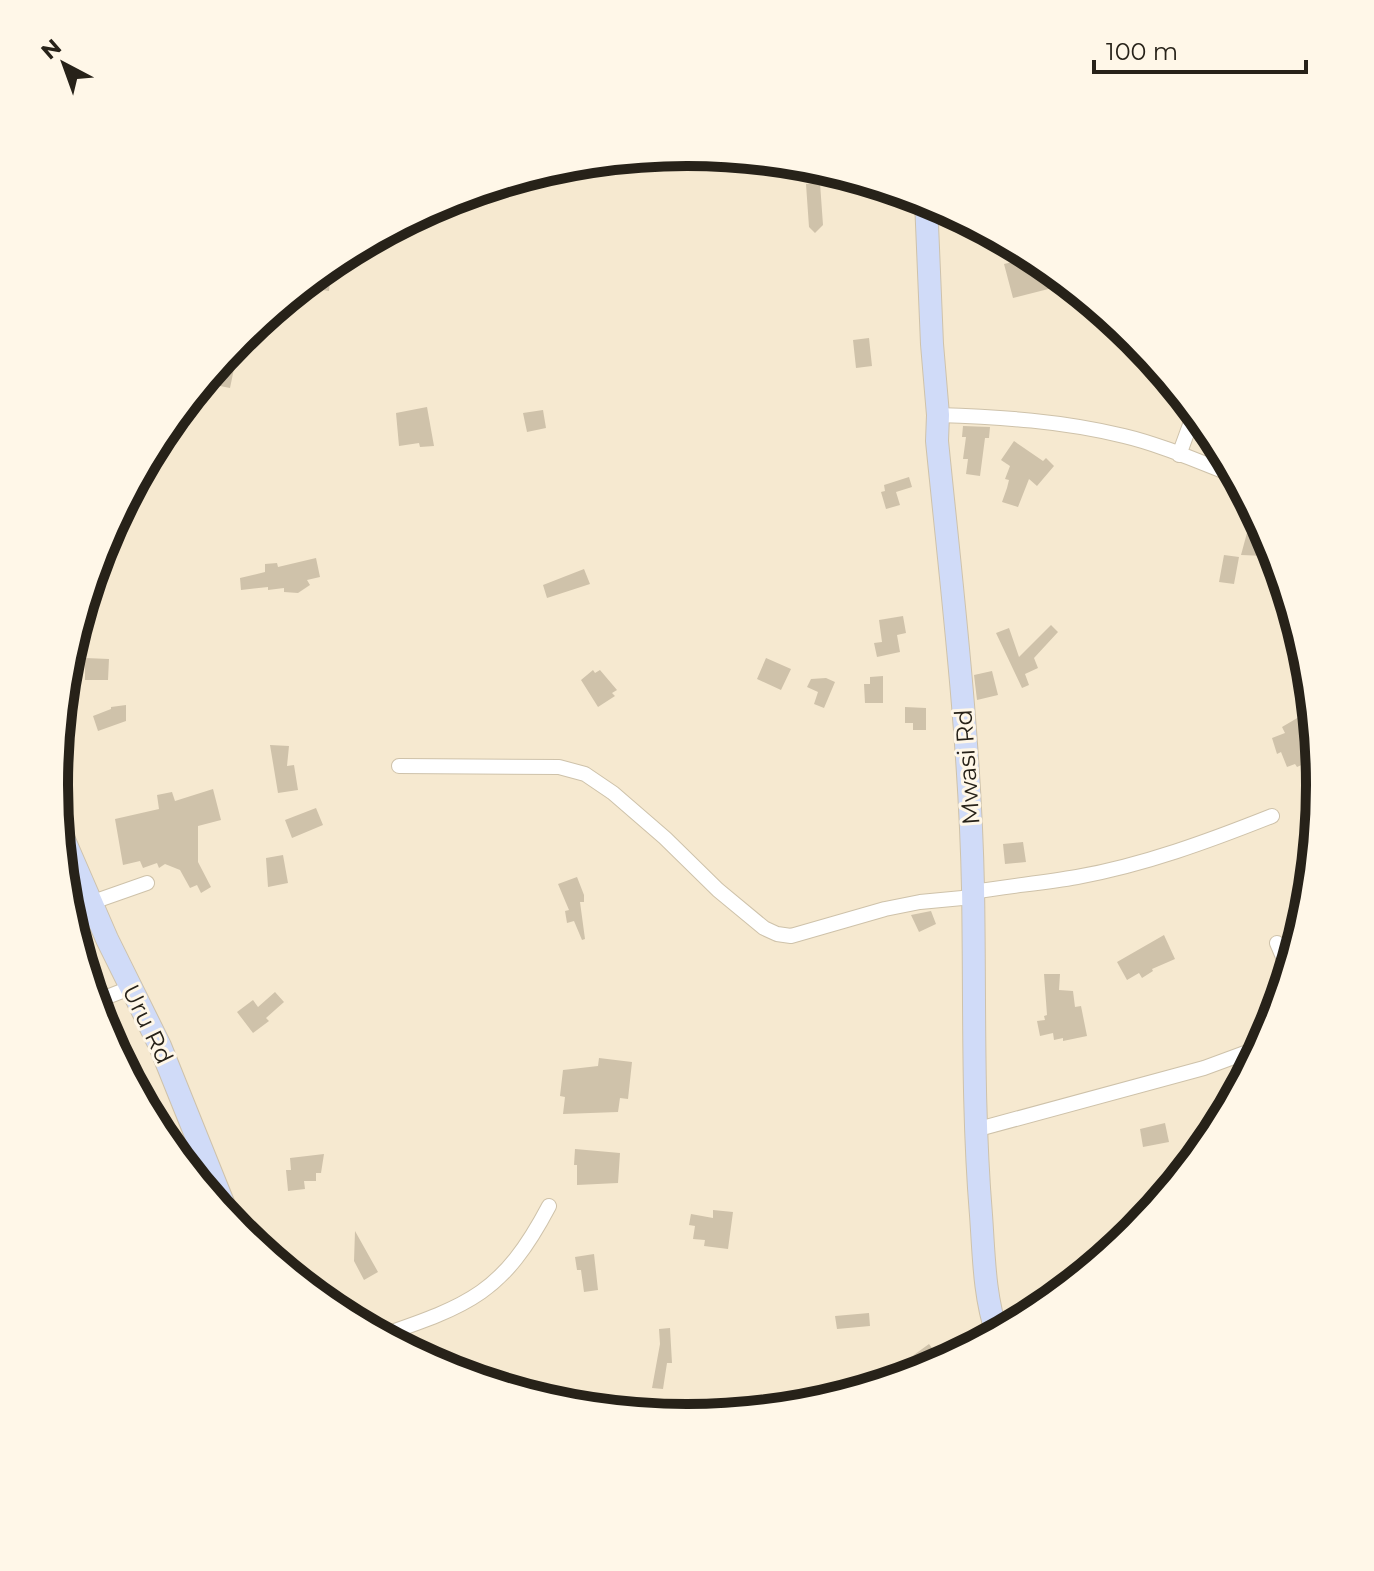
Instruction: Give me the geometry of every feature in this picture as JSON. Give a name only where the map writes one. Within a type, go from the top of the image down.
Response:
[{"type":"street","name":"Mwasi Rd","points":[[927,215],[937,441],[964,706],[971,811],[975,1130],[985,1287],[994,1323]]},
{"type":"street","points":[[938,415],[1022,419],[1125,436],[1219,470]]},
{"type":"street","points":[[1179,455],[1190,425]]},
{"type":"street","points":[[399,766],[559,767],[585,774],[613,793],[764,928],[791,936],[920,902],[1116,868],[1204,842],[1272,816]]},
{"type":"street","name":"Uru Rd","points":[[72,861],[160,1046],[217,1188]]},
{"type":"street","points":[[90,903],[147,883]]},
{"type":"street","points":[[1277,943],[1282,955]]},
{"type":"street","points":[[106,997],[130,988]]},
{"type":"street","points":[[975,1130],[1162,1080],[1245,1052]]},
{"type":"street","points":[[394,1331],[478,1296],[495,1283],[532,1238],[549,1206]]},
{"type":"building","points":[[820,183],[823,225],[815,233],[809,227],[806,184]]},
{"type":"building","points":[[1016,261],[1055,287],[1013,298],[1004,264]]},
{"type":"building","points":[[330,280],[329,291],[317,289]]},
{"type":"building","points":[[869,338],[872,366],[856,368],[853,340]]},
{"type":"building","points":[[235,363],[230,388],[215,385]]},
{"type":"building","points":[[427,407],[434,446],[420,447],[419,443],[399,446],[396,413]]},
{"type":"building","points":[[543,410],[546,428],[527,432],[523,413]]},
{"type":"building","points":[[963,426],[990,427],[989,438],[985,438],[980,476],[966,474],[968,459],[963,459],[966,437],[962,437]]},
{"type":"building","points":[[1014,441],[1043,461],[1046,458],[1054,466],[1037,486],[1029,479],[1018,507],[1002,502],[1010,466],[1001,460]]},
{"type":"building","points":[[909,477],[912,487],[896,492],[900,505],[886,509],[881,492],[885,491],[884,485]]},
{"type":"building","points":[[1250,529],[1262,556],[1241,555]]},
{"type":"building","points":[[1224,555],[1239,557],[1234,584],[1219,582]]},
{"type":"building","points":[[316,558],[320,577],[307,580],[310,585],[298,593],[284,592],[284,588],[268,590],[268,587],[241,590],[240,578],[265,572],[265,564],[277,563],[278,567]]},
{"type":"building","points":[[584,569],[590,584],[547,598],[543,585]]},
{"type":"building","points":[[903,616],[906,633],[897,635],[900,652],[877,657],[874,643],[882,642],[879,620]]},
{"type":"building","points":[[1051,625],[1058,632],[1034,658],[1038,668],[1025,674],[1029,685],[1022,688],[996,633],[1009,628],[1019,657]]},
{"type":"building","points":[[85,658],[109,659],[108,680],[85,680]]},
{"type":"building","points":[[766,658],[791,669],[781,690],[757,679]]},
{"type":"building","points":[[593,670],[595,673],[600,670],[617,690],[612,693],[615,696],[598,707],[581,680]]},
{"type":"building","points":[[992,671],[998,695],[977,700],[974,675]]},
{"type":"building","points":[[883,676],[883,703],[865,703],[864,684],[870,684],[870,677]]},
{"type":"building","points":[[826,678],[835,682],[824,708],[814,704],[818,692],[807,687],[811,679]]},
{"type":"building","points":[[126,705],[126,721],[98,731],[93,716],[111,707]]},
{"type":"building","points":[[905,707],[926,708],[926,730],[913,730],[913,723],[905,723]]},
{"type":"building","points":[[1299,717],[1303,726],[1305,763],[1287,767],[1281,752],[1277,754],[1272,738],[1285,733],[1282,727]]},
{"type":"building","points":[[270,745],[289,746],[287,766],[294,765],[298,790],[278,793]]},
{"type":"building","points":[[213,789],[221,820],[198,826],[198,862],[211,887],[201,893],[197,885],[190,888],[180,870],[165,864],[159,868],[157,863],[143,868],[140,861],[123,865],[115,819],[159,809],[157,795],[172,792],[175,801]]},
{"type":"building","points":[[316,808],[323,825],[292,838],[285,820]]},
{"type":"building","points":[[1023,842],[1026,862],[1005,864],[1003,844]]},
{"type":"building","points":[[283,855],[288,883],[268,887],[266,858]]},
{"type":"building","points":[[577,877],[584,895],[584,902],[580,902],[585,939],[582,940],[574,921],[567,923],[565,911],[569,910],[558,884]]},
{"type":"building","points":[[931,911],[936,924],[919,932],[911,915]]},
{"type":"building","points":[[1164,935],[1175,959],[1152,969],[1142,978],[1139,973],[1127,980],[1117,962]]},
{"type":"building","points":[[1044,974],[1060,974],[1059,990],[1073,991],[1075,1007],[1081,1006],[1087,1036],[1063,1041],[1063,1038],[1054,1040],[1053,1033],[1040,1036],[1037,1021],[1045,1020],[1044,1016],[1047,1015]]},
{"type":"building","points":[[275,992],[284,1002],[266,1018],[269,1021],[253,1033],[237,1012],[253,1000],[258,1007]]},
{"type":"building","points":[[599,1058],[632,1062],[628,1099],[620,1098],[618,1112],[563,1114],[565,1097],[560,1096],[563,1070],[598,1066]]},
{"type":"building","points":[[1165,1123],[1169,1142],[1143,1147],[1140,1129]]},
{"type":"building","points":[[575,1149],[620,1153],[618,1183],[577,1185]]},
{"type":"building","points":[[324,1154],[321,1173],[316,1173],[316,1181],[304,1181],[305,1189],[288,1191],[286,1170],[291,1170],[290,1158]]},
{"type":"building","points":[[713,1210],[733,1212],[728,1249],[704,1246],[705,1240],[693,1239],[695,1226],[689,1225],[691,1214],[713,1218]]},
{"type":"building","points":[[355,1231],[378,1272],[364,1280],[354,1261]]},
{"type":"building","points":[[594,1254],[598,1290],[584,1292],[581,1270],[577,1270],[575,1257]]},
{"type":"building","points":[[869,1313],[870,1326],[837,1329],[835,1316]]},
{"type":"building","points":[[670,1328],[672,1363],[667,1363],[663,1389],[652,1388],[660,1344],[659,1329]]},
{"type":"building","points":[[929,1344],[935,1352],[914,1361],[911,1357]]}]
